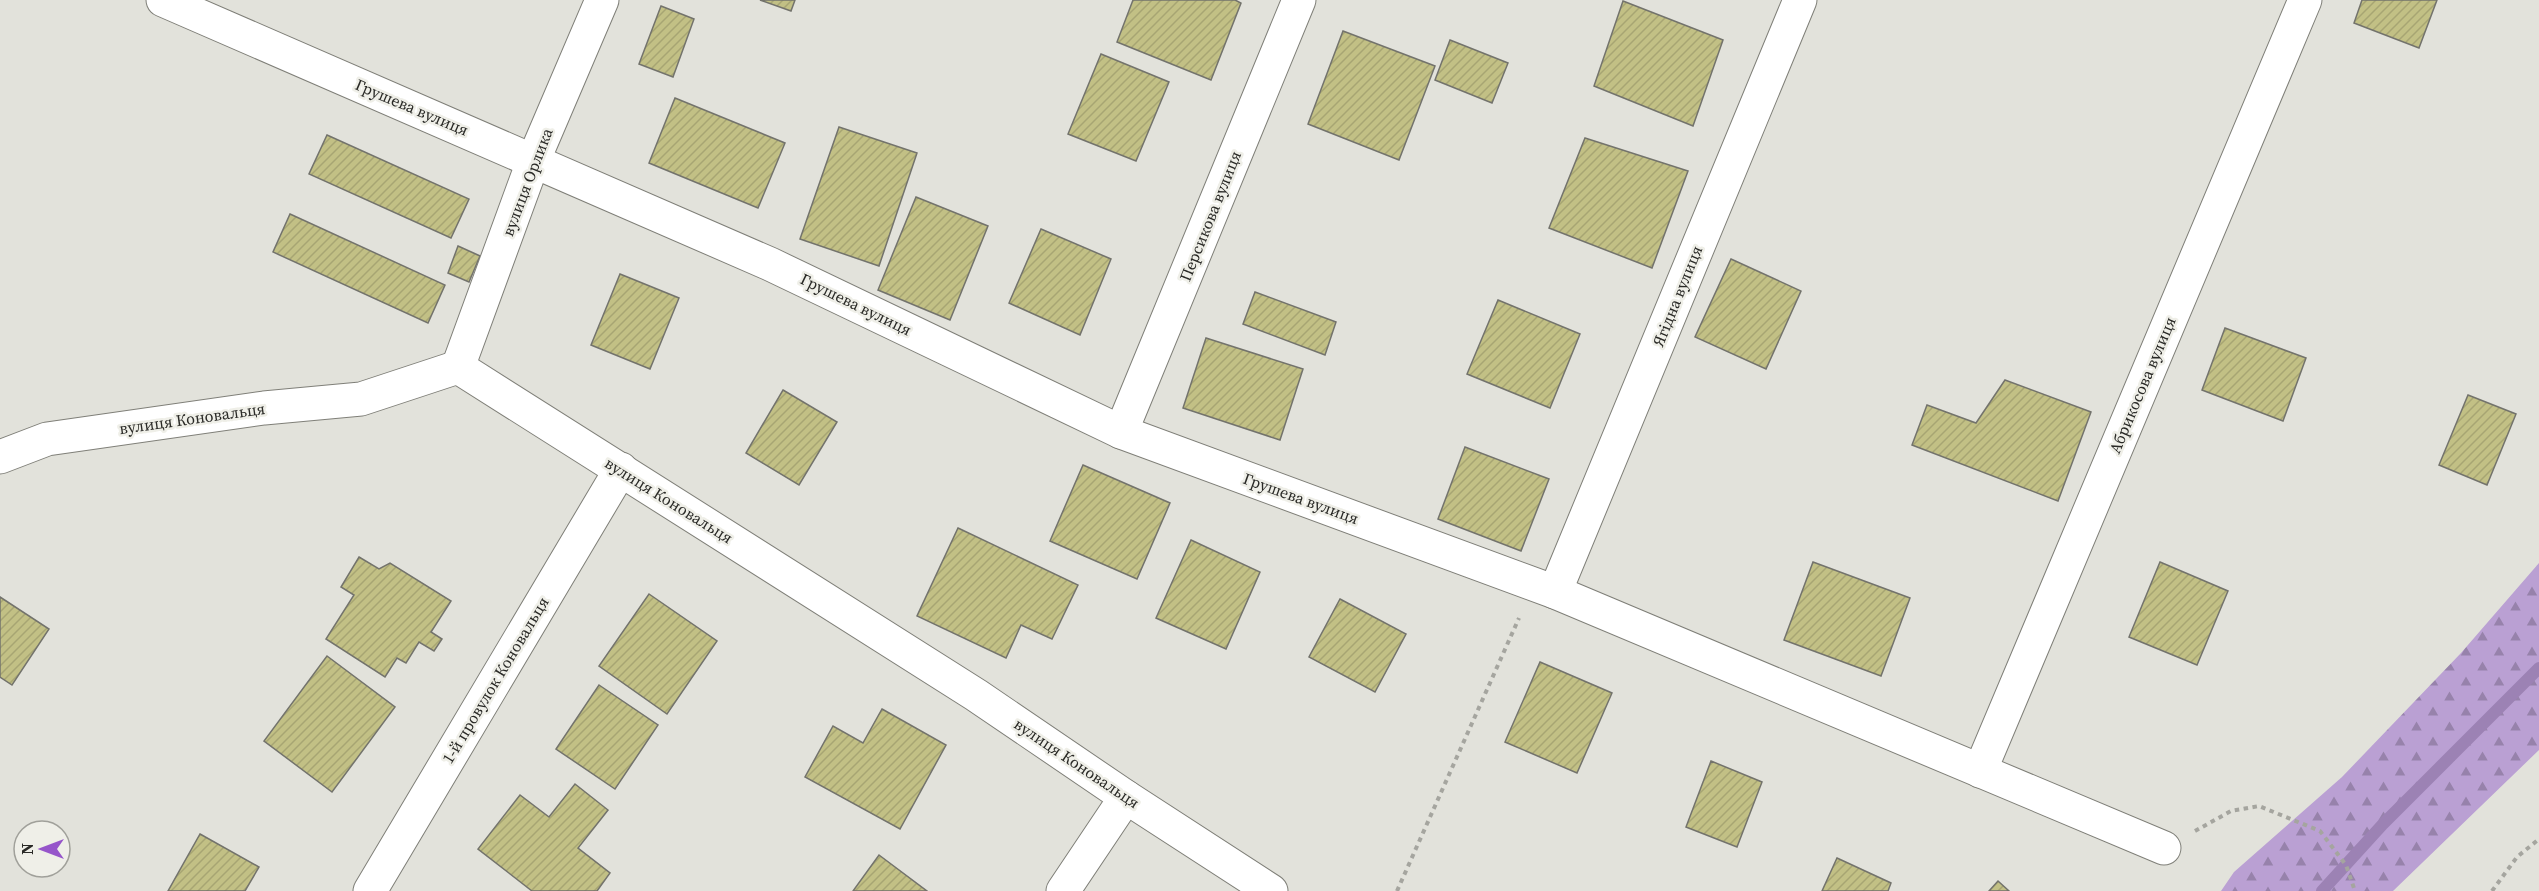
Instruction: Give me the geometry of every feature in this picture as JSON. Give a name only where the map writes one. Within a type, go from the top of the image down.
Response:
[{"type":"street","name":"Грушева вулиця","points":[[163,0],[534,159],[770,264],[1121,432],[1544,588],[2164,848]]},
{"type":"street","name":"вулиця Орлика","points":[[458,367],[534,159],[602,0]]},
{"type":"street","name":"Персикова вулиця","points":[[1121,432],[1299,0]]},
{"type":"street","name":"Ягідна вулиця","points":[[1544,588],[1800,0]]},
{"type":"street","name":"Абрикосова вулиця","points":[[1980,771],[2305,0]]},
{"type":"street","name":"вулиця Коновальця","points":[[0,457],[47,439],[264,408],[361,399],[458,367],[976,695],[1126,797],[1272,891]]},
{"type":"street","name":"1-й провулок Коновальця","points":[[369,891],[621,469]]},
{"type":"street","points":[[1063,891],[1126,797]]},
{"type":"path","points":[[1397,891],[1544,588]]},
{"type":"path","points":[[2164,848],[2230,811],[2259,806],[2320,831],[2346,865],[2355,891]]},
{"type":"path","points":[[2492,891],[2517,857],[2539,839]]},
{"type":"green space","points":[[2539,563],[2539,750],[2393,891],[2221,891],[2234,872],[2342,777],[2461,653]]},
{"type":"building","points":[[760,0],[795,0],[791,11]]},
{"type":"building","points":[[1133,0],[1235,0],[1241,3],[1211,80],[1117,42]]},
{"type":"building","points":[[2362,0],[2437,0],[2419,48],[2354,23]]},
{"type":"building","points":[[1623,1],[1723,40],[1693,126],[1594,86]]},
{"type":"building","points":[[661,6],[694,19],[673,77],[639,64]]},
{"type":"building","points":[[1343,31],[1435,66],[1399,160],[1308,124]]},
{"type":"building","points":[[1450,40],[1508,63],[1492,103],[1435,80]]},
{"type":"building","points":[[1101,54],[1169,82],[1136,161],[1068,134]]},
{"type":"building","points":[[675,98],[785,143],[758,208],[649,163]]},
{"type":"building","points":[[839,127],[917,153],[879,266],[800,239]]},
{"type":"building","points":[[327,135],[469,199],[451,238],[309,174]]},
{"type":"building","points":[[1585,138],[1688,171],[1652,268],[1549,228]]},
{"type":"building","points":[[916,197],[988,226],[950,320],[878,290]]},
{"type":"building","points":[[290,214],[445,285],[428,323],[273,252]]},
{"type":"building","points":[[1041,229],[1111,259],[1080,335],[1009,303]]},
{"type":"building","points":[[458,246],[480,256],[469,282],[448,273]]},
{"type":"building","points":[[1731,259],[1801,291],[1766,369],[1695,337]]},
{"type":"building","points":[[620,274],[679,298],[650,369],[591,345]]},
{"type":"building","points":[[1255,292],[1336,322],[1325,355],[1243,324]]},
{"type":"building","points":[[1498,300],[1580,334],[1550,408],[1467,374]]},
{"type":"building","points":[[2225,328],[2306,358],[2283,421],[2202,390]]},
{"type":"building","points":[[1206,338],[1303,369],[1280,440],[1183,408]]},
{"type":"building","points":[[2005,380],[2091,412],[2058,501],[1912,445],[1927,405],[1976,423]]},
{"type":"building","points":[[783,390],[837,422],[799,485],[746,453]]},
{"type":"building","points":[[2468,395],[2516,414],[2487,485],[2439,465]]},
{"type":"building","points":[[1465,447],[1549,479],[1521,551],[1438,519]]},
{"type":"building","points":[[1083,465],[1170,503],[1137,579],[1050,541]]},
{"type":"building","points":[[958,528],[1078,585],[1052,639],[1021,625],[1006,658],[917,616]]},
{"type":"building","points":[[1191,540],[1260,572],[1226,649],[1156,618]]},
{"type":"building","points":[[359,557],[379,569],[390,563],[451,601],[431,632],[442,639],[434,651],[419,642],[406,663],[397,658],[385,677],[326,639],[354,595],[341,587]]},
{"type":"building","points":[[1813,562],[1910,598],[1881,676],[1784,640]]},
{"type":"building","points":[[2160,562],[2228,591],[2197,665],[2129,637]]},
{"type":"building","points":[[649,594],[717,641],[667,714],[599,666]]},
{"type":"building","points":[[0,597],[49,629],[12,685],[0,677]]},
{"type":"building","points":[[1340,599],[1406,634],[1375,692],[1309,657]]},
{"type":"building","points":[[327,656],[395,707],[332,792],[264,741]]},
{"type":"building","points":[[1540,662],[1612,693],[1577,773],[1505,742]]},
{"type":"building","points":[[599,685],[658,725],[615,789],[556,749]]},
{"type":"building","points":[[882,709],[946,745],[900,829],[805,777],[833,726],[863,743]]},
{"type":"building","points":[[1711,761],[1762,782],[1737,847],[1686,827]]},
{"type":"building","points":[[575,784],[608,810],[578,848],[610,873],[597,891],[532,891],[478,849],[520,795],[549,817]]},
{"type":"building","points":[[200,834],[259,867],[245,891],[168,891]]},
{"type":"building","points":[[879,855],[927,891],[853,891]]},
{"type":"building","points":[[1837,858],[1891,883],[1888,891],[1822,891]]},
{"type":"building","points":[[1998,881],[2009,891],[1989,891]]},
{"type":"waterway","points":[[2322,891],[2383,824],[2539,668]]}]
